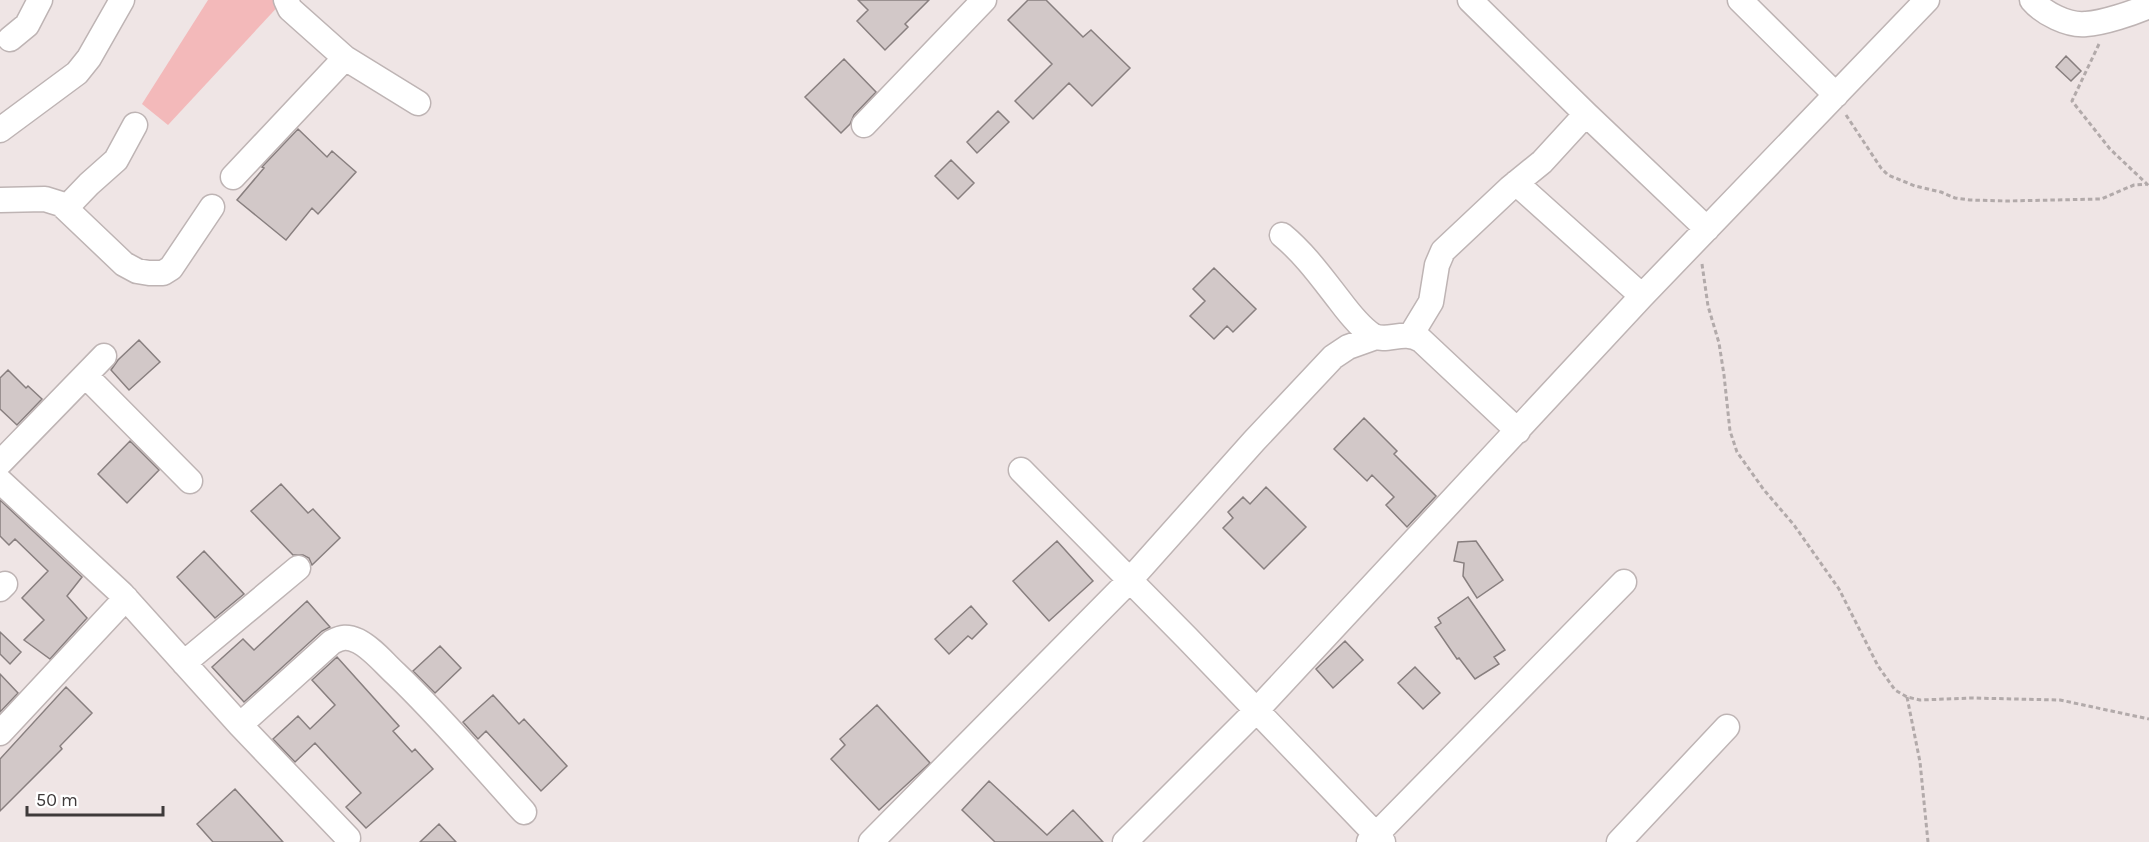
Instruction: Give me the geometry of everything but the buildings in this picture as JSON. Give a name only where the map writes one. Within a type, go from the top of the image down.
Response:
[{"type":"street","points":[[10,39],[27,25],[40,0]]},
{"type":"street","points":[[0,130],[77,73],[90,58],[122,0]]},
{"type":"street","points":[[286,0],[290,9],[345,58],[418,103]]},
{"type":"street","points":[[864,125],[984,0]]},
{"type":"street","points":[[1470,0],[1586,114],[1702,234]]},
{"type":"street","points":[[1740,0],[1836,95]]},
{"type":"street","points":[[1125,842],[1256,711],[1642,296],[1927,0]]},
{"type":"street","points":[[2032,0],[2045,12],[2083,25],[2149,6]]},
{"type":"street","points":[[232,177],[345,58]]},
{"type":"street","points":[[1411,335],[1431,302],[1437,265],[1443,251],[1542,162],[1586,114]]},
{"type":"street","points":[[66,208],[116,160],[135,125]]},
{"type":"street","points":[[1516,183],[1642,296]]},
{"type":"street","points":[[0,200],[45,199],[61,204],[124,264],[137,271],[163,273],[171,268],[212,207]]},
{"type":"street","points":[[1282,235],[1299,250],[1361,325],[1376,337],[1383,339],[1411,335],[1426,344],[1518,431]]},
{"type":"street","points":[[872,842],[1130,580],[1254,441],[1333,357],[1348,346],[1376,337]]},
{"type":"street","points":[[104,356],[1,464],[240,725],[348,838]]},
{"type":"street","points":[[86,376],[190,481]]},
{"type":"street","points":[[1022,470],[1256,711],[1376,839],[1624,582]]},
{"type":"street","points":[[184,663],[298,568]]},
{"type":"street","points":[[0,733],[126,598]]},
{"type":"street","points":[[240,725],[332,642],[348,637],[369,648],[415,692],[524,812]]},
{"type":"street","points":[[1619,842],[1728,727]]},
{"type":"path","points":[[2101,21],[2099,44],[2072,101],[2110,149],[2148,185]]},
{"type":"path","points":[[1836,95],[1842,109],[1888,175],[1955,198],[2007,201],[2095,199],[2109,196],[2134,185],[2148,185]]},
{"type":"path","points":[[1702,234],[1708,306],[1721,354],[1730,430],[1737,452],[1816,555],[1839,590],[1878,666],[1895,690],[1907,697],[1920,700],[1972,698],[2060,700],[2149,719]]},
{"type":"path","points":[[1907,697],[1920,762],[1928,842]]},
{"type":"shaded area","points":[[208,0],[284,0],[168,125],[142,104]]}]
